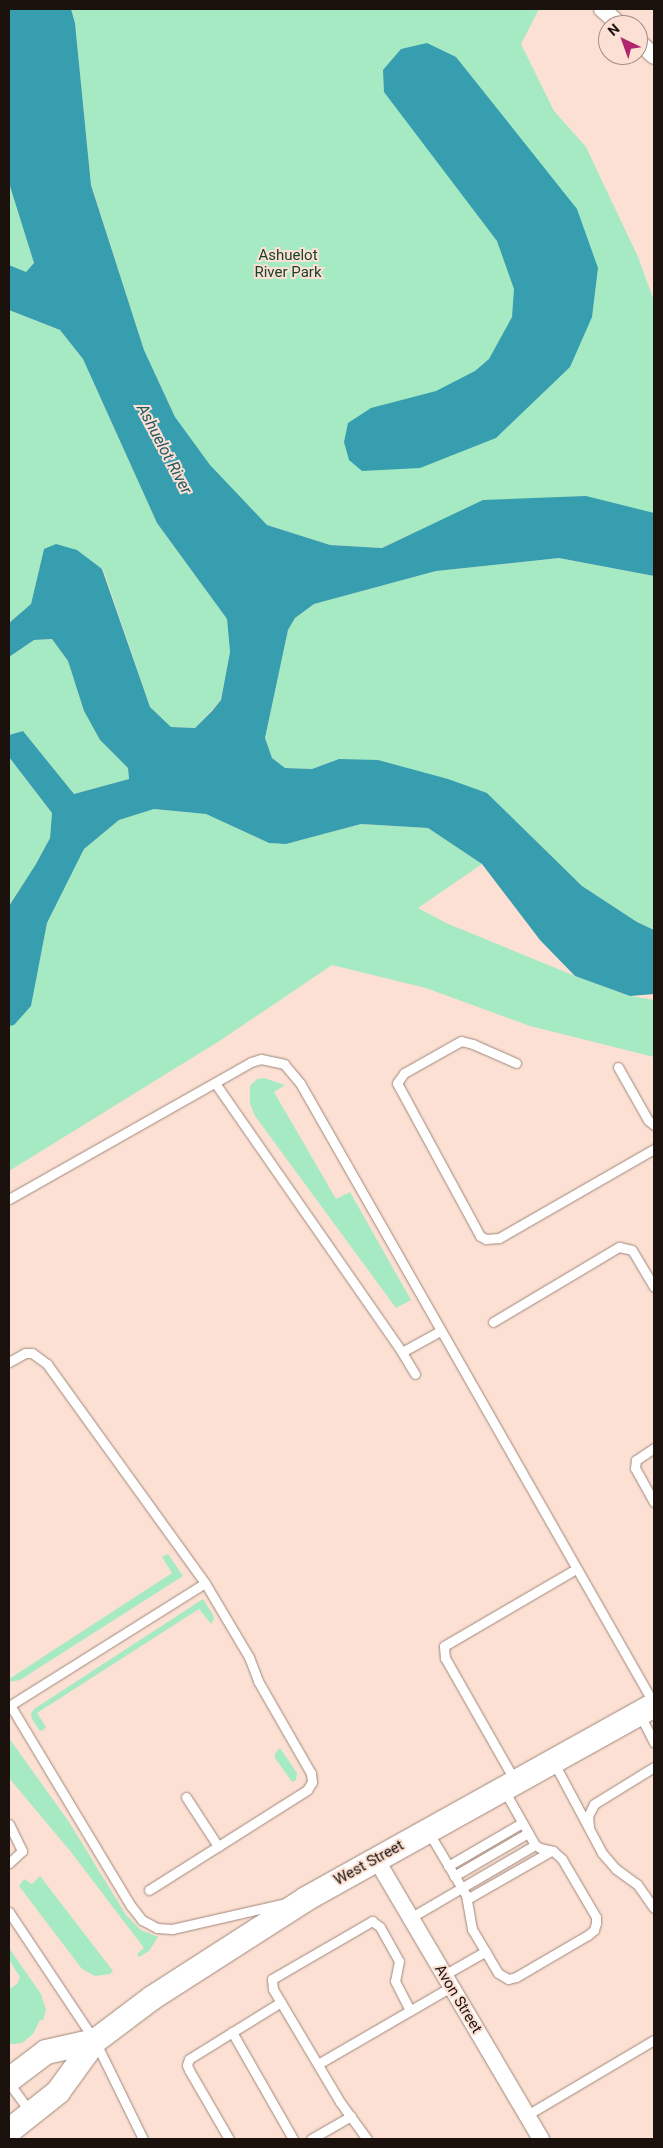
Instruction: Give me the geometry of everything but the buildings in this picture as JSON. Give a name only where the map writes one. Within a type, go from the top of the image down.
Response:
[{"type":"street","name":"West Street","points":[[9,2131],[58,2092],[95,2041],[152,1998],[306,1899],[647,1709]]},
{"type":"street","name":"Avon Street","points":[[376,1859],[540,2139]]},
{"type":"street","name":"West Street","points":[[9,2081],[46,2052],[95,2041]]},
{"type":"lane","points":[[516,1063],[473,1044],[461,1041],[404,1073],[397,1084],[480,1236],[486,1239],[500,1238],[654,1150]]},
{"type":"lane","points":[[9,1199],[261,1058],[278,1061],[293,1072],[576,1569],[647,1709],[654,1742]]},
{"type":"lane","points":[[618,1067],[648,1120],[654,1126]]},
{"type":"lane","points":[[215,1083],[402,1352],[415,1374]]},
{"type":"lane","points":[[493,1322],[619,1247],[632,1250],[654,1287]]},
{"type":"lane","points":[[402,1352],[440,1331]]},
{"type":"lane","points":[[9,1362],[19,1356],[32,1353],[47,1364],[205,1583],[249,1657],[258,1681],[312,1778],[307,1790],[149,1890]]},
{"type":"lane","points":[[654,1448],[636,1460],[635,1468],[654,1502]]},
{"type":"lane","points":[[428,1830],[467,1899],[469,1920],[498,1973],[508,1979],[524,1973],[594,1930],[596,1917],[562,1859],[557,1854],[535,1845],[522,1823],[509,1785],[445,1658],[444,1646],[576,1569]]},
{"type":"lane","points":[[205,1583],[10,1706],[131,1906],[142,1920],[157,1928],[172,1930],[306,1899]]},
{"type":"lane","points":[[553,1760],[609,1862],[637,1884],[654,1908]]},
{"type":"lane","points":[[589,1828],[588,1816],[594,1804],[654,1767]]},
{"type":"lane","points":[[186,1797],[218,1846]]},
{"type":"lane","points":[[448,1866],[522,1823]]},
{"type":"lane","points":[[9,1824],[22,1851],[9,1863]]},
{"type":"lane","points":[[454,1876],[528,1833]]},
{"type":"lane","points":[[410,1918],[535,1845]]},
{"type":"lane","points":[[467,1899],[551,1851]]},
{"type":"lane","points":[[9,1912],[95,2041],[143,2139]]},
{"type":"lane","points":[[368,2139],[318,2064],[271,1985],[276,1976],[372,1921],[380,1927],[399,1960],[395,1981],[410,2010]]},
{"type":"lane","points":[[318,2064],[410,2010],[486,1952]]},
{"type":"lane","points":[[229,2139],[187,2065],[194,2055],[282,2002]]},
{"type":"lane","points":[[232,2032],[293,2139]]},
{"type":"lane","points":[[527,2115],[654,2040]]},
{"type":"lane","points":[[9,2081],[31,2113]]},
{"type":"lane","points":[[312,2139],[351,2116]]},
{"type":"green space","name":"Ashuelot River Park","points":[[71,9],[539,9],[521,44],[554,111],[586,147],[638,257],[654,301],[654,530],[411,534],[382,548],[330,545],[267,525],[210,466],[176,419],[144,350],[91,184],[75,23]]},
{"type":"green space","points":[[9,183],[34,263],[26,272],[9,265]]},
{"type":"green space","points":[[9,310],[60,330],[83,359],[157,523],[227,619],[230,652],[221,700],[195,728],[171,727],[150,707],[103,569],[44,549],[31,604],[9,623]]},
{"type":"green space","points":[[559,558],[654,576],[654,930],[637,922],[582,886],[487,793],[339,759],[312,769],[285,768],[272,758],[265,738],[288,630],[295,618],[314,604],[436,571]]},
{"type":"green space","points":[[52,639],[68,661],[84,711],[100,740],[128,768],[129,779],[74,794],[23,731],[9,735],[9,657],[34,640]]},
{"type":"green space","points":[[9,757],[52,813],[50,838],[9,906]]},
{"type":"green space","points":[[154,809],[206,814],[269,843],[286,844],[361,824],[428,828],[482,864],[418,908],[446,923],[575,976],[630,996],[654,1000],[654,1057],[530,1026],[426,988],[332,965],[221,1040],[9,1171],[9,1026],[14,1024],[31,1005],[47,923],[84,849],[119,820]]},
{"type":"green space","points":[[264,1078],[285,1085],[274,1092],[336,1199],[350,1192],[411,1300],[396,1308],[255,1116],[250,1104],[250,1086],[257,1079]]},
{"type":"green space","points":[[168,1554],[183,1576],[20,1680],[9,1682],[9,1679],[172,1573],[162,1557]]},
{"type":"green space","points":[[203,1599],[213,1615],[214,1619],[211,1624],[199,1609],[37,1713],[46,1727],[42,1731],[39,1730],[32,1719],[31,1714],[34,1709]]},
{"type":"green space","points":[[9,1738],[69,1822],[126,1915],[141,1930],[158,1937],[149,1951],[139,1957],[137,1954],[144,1948],[71,1852],[9,1778]]},
{"type":"green space","points":[[280,1748],[297,1773],[296,1780],[292,1782],[275,1758],[275,1753]]},
{"type":"green space","points":[[40,1876],[113,1971],[110,1974],[95,1976],[82,1969],[19,1886],[24,1879],[32,1884]]},
{"type":"green space","points":[[9,1948],[41,1994],[46,2010],[43,2020],[40,2020],[33,2034],[22,2043],[12,2044],[9,2044],[9,1989],[17,1984],[20,1977],[9,1960]]},
{"type":"water","name":"Ashuelot River","points":[[9,9],[71,9],[75,23],[91,185],[144,350],[175,417],[210,465],[267,525],[330,545],[382,548],[483,500],[586,496],[654,513],[654,576],[559,558],[436,571],[314,604],[295,618],[288,630],[265,738],[272,758],[285,768],[312,769],[339,759],[378,760],[448,779],[487,793],[582,886],[637,922],[654,930],[654,994],[630,996],[575,976],[540,940],[482,864],[428,828],[361,824],[286,844],[269,843],[206,814],[154,809],[119,820],[84,849],[47,923],[31,1006],[14,1025],[9,1026],[9,906],[50,838],[52,813],[9,757],[9,735],[23,731],[74,794],[129,779],[128,768],[100,740],[84,711],[68,661],[52,639],[34,640],[9,657],[9,623],[31,604],[44,549],[56,544],[77,550],[102,569],[150,707],[171,727],[195,728],[221,700],[230,652],[227,619],[157,523],[83,359],[60,330],[9,310],[9,265],[26,272],[34,263],[9,183]]},
{"type":"water","points":[[427,43],[456,57],[577,209],[598,268],[592,317],[570,367],[496,438],[420,468],[362,471],[349,460],[344,442],[348,423],[371,408],[436,391],[475,371],[489,359],[512,317],[514,289],[497,241],[384,92],[383,70],[401,49]]}]
